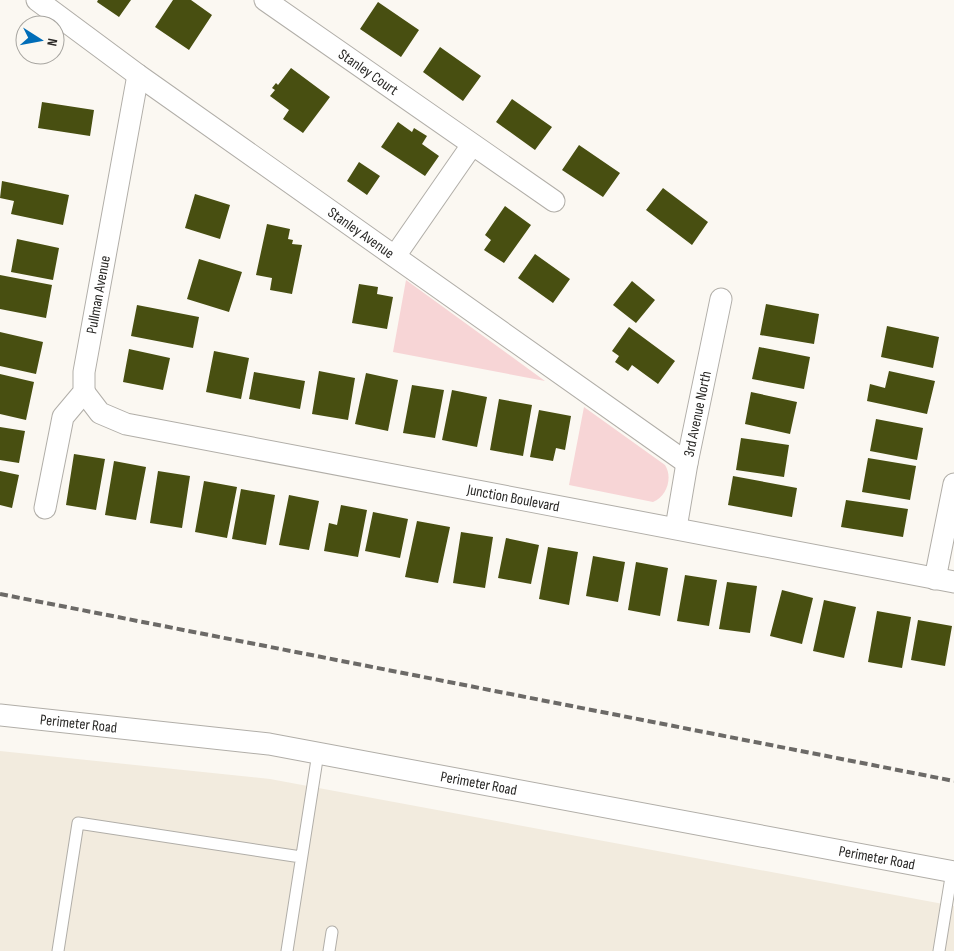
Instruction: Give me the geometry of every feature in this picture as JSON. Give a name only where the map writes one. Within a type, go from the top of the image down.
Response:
[{"type":"street","name":"Stanley Avenue","points":[[37,0],[138,76],[687,463]]},
{"type":"street","name":"Stanley Court","points":[[265,0],[554,201]]},
{"type":"street","name":"Pullman Avenue","points":[[84,392],[86,362],[138,76]]},
{"type":"street","points":[[395,256],[472,145]]},
{"type":"street","name":"3rd Avenue North","points":[[676,528],[687,463],[721,299]]},
{"type":"street","points":[[45,508],[63,417],[84,392]]},
{"type":"street","name":"Junction Boulevard","points":[[84,392],[100,413],[126,424],[944,580]]},
{"type":"street","points":[[944,580],[954,484]]},
{"type":"street","name":"Perimeter Road","points":[[0,716],[269,744],[953,871]]},
{"type":"lane","points":[[287,951],[318,753]]},
{"type":"lane","points":[[58,951],[78,823],[301,857]]},
{"type":"lane","points":[[939,951],[953,871]]},
{"type":"lane","points":[[329,951],[332,932]]},
{"type":"shaded area","points":[[406,280],[545,381],[393,352]]},
{"type":"shaded area","points":[[584,407],[665,465],[668,481],[662,496],[653,502],[569,485]]},
{"type":"shaded area","points":[[0,751],[270,779],[954,906],[954,951],[0,951]]},
{"type":"building","points":[[98,0],[131,0],[119,17],[97,2]]},
{"type":"building","points":[[173,0],[191,0],[212,15],[189,50],[155,27]]},
{"type":"building","points":[[378,2],[419,30],[401,57],[360,29]]},
{"type":"building","points":[[440,47],[481,76],[463,101],[423,72]]},
{"type":"building","points":[[291,68],[330,97],[303,133],[283,119],[289,110],[270,96],[275,90],[272,88],[276,83],[278,85]]},
{"type":"building","points":[[512,99],[552,127],[535,150],[496,122]]},
{"type":"building","points":[[42,102],[94,110],[90,136],[38,128]]},
{"type":"building","points":[[398,122],[412,132],[414,128],[427,136],[422,144],[439,156],[425,176],[381,147]]},
{"type":"building","points":[[579,145],[620,173],[603,197],[562,170]]},
{"type":"building","points":[[359,162],[380,176],[367,195],[347,181]]},
{"type":"building","points":[[2,181],[69,195],[63,225],[11,214],[14,201],[0,198]]},
{"type":"building","points":[[663,188],[708,222],[692,245],[646,210]]},
{"type":"building","points":[[195,194],[230,205],[220,239],[185,228]]},
{"type":"building","points":[[505,206],[531,225],[504,263],[484,250],[491,240],[485,235]]},
{"type":"building","points":[[267,224],[290,229],[288,239],[293,240],[292,244],[302,245],[292,294],[270,290],[272,278],[256,275]]},
{"type":"building","points":[[17,239],[59,248],[53,280],[11,272]]},
{"type":"building","points":[[535,254],[570,279],[553,303],[518,278]]},
{"type":"building","points":[[199,259],[242,272],[229,312],[187,299]]},
{"type":"building","points":[[0,275],[52,285],[46,318],[0,309]]},
{"type":"building","points":[[632,281],[655,300],[636,323],[613,305]]},
{"type":"building","points":[[359,284],[378,287],[377,294],[393,297],[387,329],[352,323]]},
{"type":"building","points":[[766,304],[819,314],[814,344],[760,335]]},
{"type":"building","points":[[137,305],[199,317],[193,348],[131,336]]},
{"type":"building","points":[[887,326],[939,337],[933,368],[881,357]]},
{"type":"building","points":[[629,327],[675,361],[658,384],[632,365],[628,371],[615,362],[619,356],[612,351]]},
{"type":"building","points":[[0,332],[43,342],[36,374],[0,366]]},
{"type":"building","points":[[759,347],[810,357],[804,389],[752,379]]},
{"type":"building","points":[[129,349],[170,358],[163,390],[123,382]]},
{"type":"building","points":[[214,351],[249,358],[241,399],[206,392]]},
{"type":"building","points":[[319,371],[355,378],[348,420],[312,414]]},
{"type":"building","points":[[889,371],[935,381],[927,414],[867,401],[870,384],[885,388]]},
{"type":"building","points":[[254,372],[305,381],[300,409],[249,399]]},
{"type":"building","points":[[366,373],[398,380],[388,431],[355,424]]},
{"type":"building","points":[[0,374],[34,382],[26,420],[0,414]]},
{"type":"building","points":[[412,385],[444,390],[435,438],[403,433]]},
{"type":"building","points":[[452,390],[487,397],[477,447],[442,440]]},
{"type":"building","points":[[751,392],[797,402],[790,434],[745,424]]},
{"type":"building","points":[[499,399],[532,405],[523,456],[490,450]]},
{"type":"building","points":[[539,410],[571,416],[565,450],[556,448],[553,461],[530,457]]},
{"type":"building","points":[[876,419],[923,428],[917,460],[870,451]]},
{"type":"building","points":[[0,427],[25,431],[19,463],[0,460]]},
{"type":"building","points":[[741,438],[789,445],[784,477],[736,470]]},
{"type":"building","points":[[74,454],[105,459],[96,510],[66,505]]},
{"type":"building","points":[[868,458],[916,466],[910,500],[862,492]]},
{"type":"building","points":[[114,461],[146,467],[136,520],[105,515]]},
{"type":"building","points":[[0,471],[19,475],[12,508],[0,505]]},
{"type":"building","points":[[158,471],[190,476],[182,528],[150,523]]},
{"type":"building","points":[[733,476],[797,488],[792,517],[728,505]]},
{"type":"building","points":[[204,481],[237,487],[227,538],[195,532]]},
{"type":"building","points":[[241,489],[275,495],[266,545],[232,539]]},
{"type":"building","points":[[289,495],[319,501],[309,550],[279,545]]},
{"type":"building","points":[[846,500],[908,509],[903,537],[841,527]]},
{"type":"building","points":[[341,505],[367,510],[358,557],[324,551],[329,523],[337,525]]},
{"type":"building","points":[[373,512],[408,519],[400,558],[365,551]]},
{"type":"building","points":[[417,521],[450,527],[438,583],[405,577]]},
{"type":"building","points":[[461,532],[493,537],[485,588],[453,583]]},
{"type":"building","points":[[506,538],[539,545],[531,584],[498,578]]},
{"type":"building","points":[[548,547],[578,552],[569,605],[539,599]]},
{"type":"building","points":[[593,556],[625,562],[618,602],[586,596]]},
{"type":"building","points":[[636,562],[668,568],[660,616],[628,610]]},
{"type":"building","points":[[685,575],[717,580],[709,626],[677,621]]},
{"type":"building","points":[[727,582],[757,586],[750,633],[719,629]]},
{"type":"building","points":[[782,590],[813,598],[802,644],[770,636]]},
{"type":"building","points":[[824,600],[856,607],[844,658],[813,651]]},
{"type":"building","points":[[877,611],[911,617],[902,668],[868,662]]},
{"type":"building","points":[[918,620],[952,626],[945,666],[911,660]]},
{"type":"railway","points":[[0,594],[954,781]]}]
